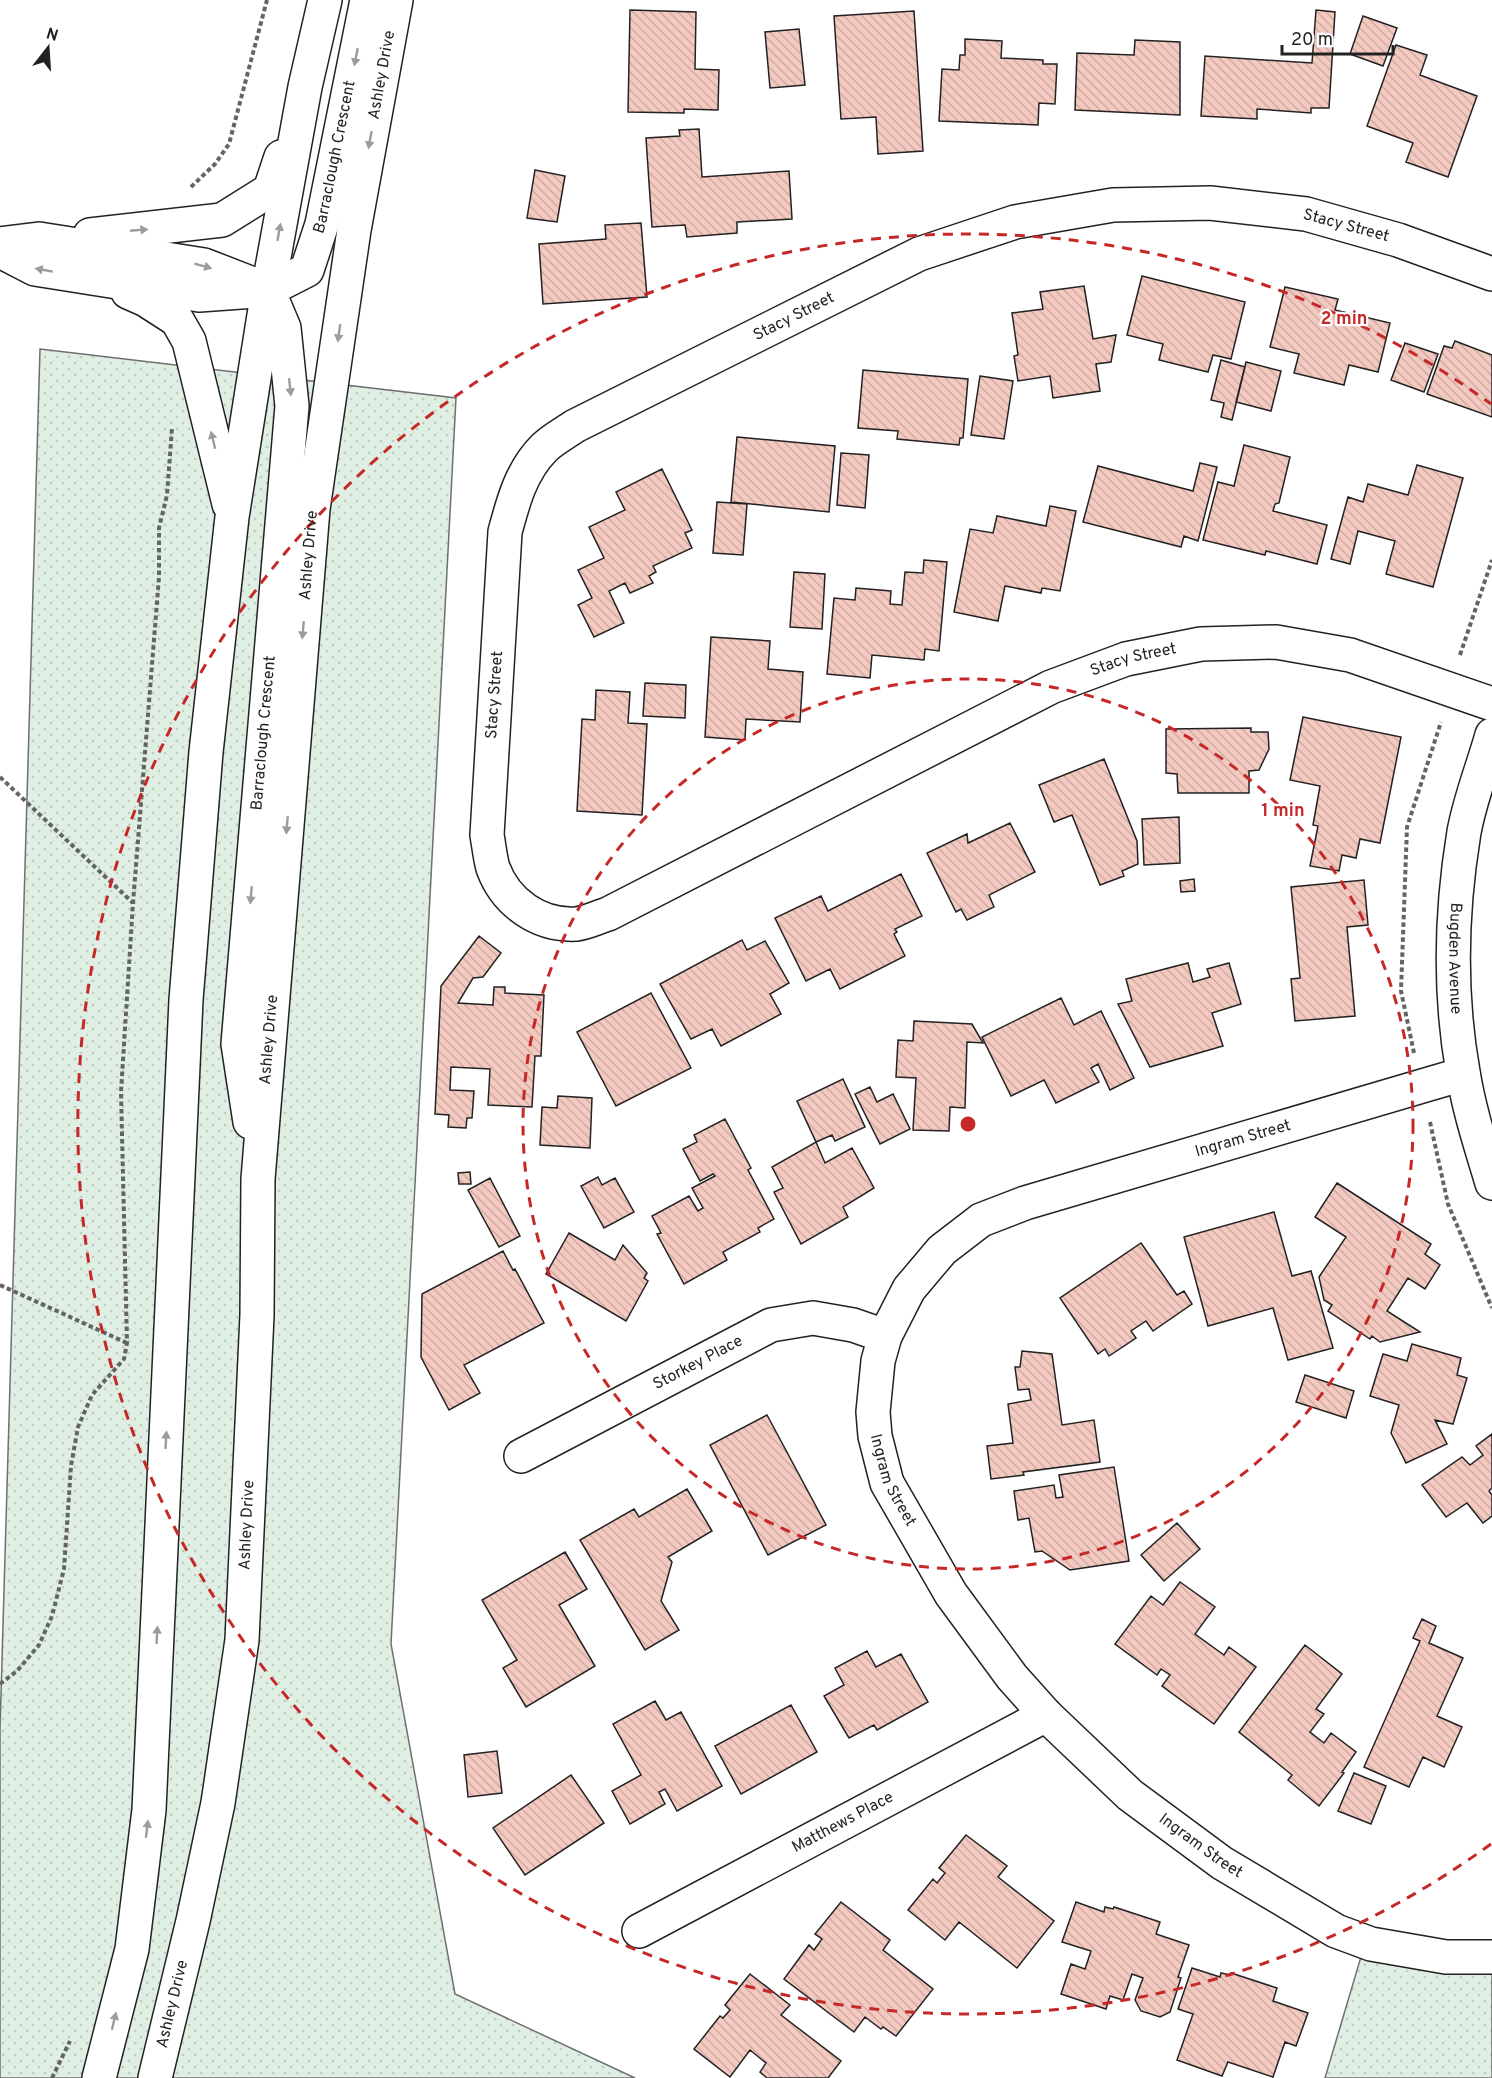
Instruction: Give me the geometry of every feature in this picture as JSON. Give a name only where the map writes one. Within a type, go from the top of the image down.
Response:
[{"type":"street","points":[[99,2078],[132,1949],[149,1810],[186,1000],[207,752],[232,517],[268,290],[305,87],[325,0]]},
{"type":"street","name":"Barraclough Crescent","points":[[0,251],[35,269],[199,295],[268,290],[307,270],[322,224],[367,0]]},
{"type":"street","name":"Ashley Drive","points":[[155,2078],[193,1921],[218,1803],[242,1640],[257,1315],[258,1179],[313,509],[354,230],[396,0]]},
{"type":"street","points":[[0,244],[222,220],[270,190],[305,87]]},
{"type":"street","name":"Stacy Street","points":[[1492,274],[1398,240],[1306,214],[1210,202],[1113,205],[1015,222],[919,254],[575,426],[545,446],[533,461],[514,494],[505,532],[487,835],[493,868],[510,897],[534,916],[547,922],[578,924],[608,914],[1051,687],[1126,659],[1201,644],[1276,642],[1350,655],[1492,704]]},
{"type":"street","points":[[39,239],[204,265],[268,290]]},
{"type":"street","points":[[92,278],[146,300],[177,320],[189,341],[232,517]]},
{"type":"street","name":"Barraclough Crescent","points":[[258,1179],[238,1044],[292,406],[284,328],[268,290]]},
{"type":"street","name":"Bugden Avenue","points":[[1492,735],[1465,830],[1453,928],[1456,1026],[1463,1074],[1473,1121],[1492,1183]]},
{"type":"street","name":"Ingram Street","points":[[1463,1074],[1025,1203],[981,1220],[942,1250],[909,1289],[885,1336],[878,1361],[873,1412],[875,1436],[887,1483],[951,1594],[1012,1677],[1046,1715],[1130,1794],[1222,1863],[1335,1931],[1371,1944],[1446,1958],[1492,1957]]},
{"type":"street","name":"Storkey Place","points":[[521,1456],[771,1325],[813,1318],[853,1325],[885,1336]]},
{"type":"street","name":"Matthews Place","points":[[639,1931],[1046,1715]]},
{"type":"path","points":[[186,191],[215,164],[229,144],[267,0]]},
{"type":"path","points":[[0,1684],[17,1671],[39,1645],[52,1616],[64,1569],[71,1466],[78,1427],[92,1395],[124,1359],[128,1344],[121,1092],[133,903],[158,600],[159,528],[167,495],[171,419]]},
{"type":"path","points":[[0,777],[133,903]]},
{"type":"path","points":[[0,1286],[128,1344]]},
{"type":"green space","points":[[40,349],[456,398],[391,1644],[455,1994],[635,2078],[0,2078],[0,1729]]},
{"type":"green space","points":[[1363,1950],[1492,1963],[1492,2078],[1325,2078]]},
{"type":"building","points":[[630,10],[696,12],[695,69],[719,70],[718,110],[684,109],[684,113],[628,112]]},
{"type":"building","points":[[1316,10],[1335,12],[1329,108],[1311,108],[1311,113],[1257,109],[1257,119],[1201,116],[1205,56],[1312,63]]},
{"type":"building","points":[[914,11],[923,151],[878,154],[876,117],[841,119],[834,16]]},
{"type":"building","points":[[1363,16],[1397,28],[1383,66],[1350,54]]},
{"type":"building","points":[[799,29],[805,85],[770,88],[765,32]]},
{"type":"building","points":[[965,39],[1002,41],[1001,58],[1043,60],[1043,64],[1057,64],[1055,104],[1039,103],[1038,125],[939,121],[942,69],[959,70],[960,55],[965,55]]},
{"type":"building","points":[[1135,40],[1180,42],[1180,115],[1075,110],[1077,53],[1134,55]]},
{"type":"building","points":[[1396,45],[1427,55],[1420,75],[1477,96],[1448,177],[1406,162],[1413,143],[1367,126]]},
{"type":"building","points":[[699,129],[702,177],[789,171],[792,219],[737,222],[737,233],[687,237],[685,225],[652,227],[646,138],[680,136],[679,130]]},
{"type":"building","points":[[535,170],[565,176],[557,222],[527,218]]},
{"type":"building","points":[[641,223],[647,297],[543,304],[539,244],[606,239],[605,225]]},
{"type":"building","points":[[1142,276],[1245,302],[1231,359],[1213,355],[1208,372],[1159,360],[1163,344],[1127,335]]},
{"type":"building","points":[[1084,286],[1093,339],[1116,335],[1111,362],[1096,364],[1100,391],[1053,398],[1050,376],[1018,381],[1014,356],[1018,355],[1012,313],[1043,309],[1040,292]]},
{"type":"building","points":[[1285,287],[1338,299],[1335,310],[1390,323],[1378,372],[1349,365],[1344,385],[1294,373],[1299,354],[1270,347]]},
{"type":"building","points":[[1455,341],[1492,355],[1492,417],[1427,394],[1444,346],[1452,348]]},
{"type":"building","points":[[1405,343],[1438,354],[1424,392],[1391,380]]},
{"type":"building","points":[[1221,360],[1245,367],[1232,420],[1221,417],[1224,403],[1211,400]]},
{"type":"building","points":[[1246,362],[1281,371],[1271,411],[1236,402]]},
{"type":"building","points":[[863,370],[968,379],[963,438],[960,438],[959,445],[897,439],[898,431],[858,428]]},
{"type":"building","points":[[980,376],[1013,381],[1004,439],[971,435]]},
{"type":"building","points":[[737,437],[835,446],[829,512],[731,502]]},
{"type":"building","points":[[1244,445],[1290,457],[1279,503],[1275,504],[1273,511],[1327,525],[1317,564],[1266,551],[1265,555],[1203,540],[1218,482],[1234,486]]},
{"type":"building","points":[[841,453],[869,455],[865,508],[837,505]]},
{"type":"building","points":[[1200,463],[1217,467],[1198,541],[1184,536],[1181,547],[1083,522],[1098,466],[1193,491]]},
{"type":"building","points":[[1417,465],[1463,478],[1433,587],[1386,574],[1395,541],[1358,531],[1350,564],[1331,559],[1348,497],[1363,502],[1368,484],[1408,495]]},
{"type":"building","points":[[662,469],[692,530],[685,533],[692,548],[653,566],[656,572],[649,576],[653,583],[630,593],[625,583],[609,591],[624,623],[594,637],[578,605],[592,598],[578,570],[604,558],[589,527],[625,510],[616,492]]},
{"type":"building","points":[[717,502],[747,504],[743,555],[713,553]]},
{"type":"building","points":[[1050,506],[1076,511],[1060,591],[1042,588],[1041,593],[1005,586],[998,621],[954,612],[970,529],[993,533],[997,516],[1046,526]]},
{"type":"building","points":[[924,560],[947,562],[939,651],[925,649],[924,660],[872,655],[870,678],[827,674],[834,598],[855,600],[856,588],[891,591],[890,604],[902,605],[905,572],[923,573]]},
{"type":"building","points":[[794,572],[825,574],[822,629],[790,627]]},
{"type":"building","points":[[711,637],[770,641],[768,669],[803,672],[800,722],[746,719],[745,740],[705,737]]},
{"type":"building","points":[[645,683],[686,685],[685,718],[643,716]]},
{"type":"building","points":[[596,690],[630,692],[628,723],[647,724],[642,815],[577,811],[582,719],[595,720]]},
{"type":"building","points":[[1303,717],[1401,737],[1380,843],[1360,839],[1356,858],[1342,855],[1339,871],[1310,866],[1318,826],[1313,825],[1320,786],[1290,780]]},
{"type":"building","points":[[1251,728],[1251,732],[1268,732],[1269,749],[1259,770],[1249,771],[1249,793],[1178,793],[1177,774],[1166,773],[1166,729]]},
{"type":"building","points":[[1104,759],[1137,841],[1138,864],[1122,871],[1124,876],[1100,885],[1072,815],[1054,822],[1039,785]]},
{"type":"building","points":[[1179,817],[1180,863],[1144,865],[1142,819]]},
{"type":"building","points":[[1010,823],[1035,872],[989,895],[994,907],[967,920],[961,909],[956,912],[927,853],[967,834],[968,843]]},
{"type":"building","points":[[901,874],[922,916],[895,929],[897,932],[894,934],[905,956],[840,989],[830,969],[806,981],[775,918],[821,896],[828,911]]},
{"type":"building","points":[[1194,879],[1195,891],[1181,892],[1180,881]]},
{"type":"building","points":[[1364,880],[1368,925],[1347,927],[1355,1016],[1295,1021],[1291,979],[1300,978],[1291,887]]},
{"type":"building","points":[[479,936],[501,953],[483,977],[473,978],[458,1003],[493,1005],[494,987],[505,987],[505,993],[544,995],[541,1056],[535,1056],[532,1107],[488,1105],[490,1069],[451,1067],[450,1090],[474,1091],[472,1118],[467,1118],[466,1128],[448,1127],[449,1115],[435,1114],[441,986]]},
{"type":"building","points":[[742,940],[747,950],[765,941],[789,983],[770,994],[781,1014],[721,1046],[712,1029],[691,1039],[660,984]]},
{"type":"building","points":[[1188,963],[1193,982],[1210,977],[1207,969],[1229,963],[1241,1004],[1212,1013],[1223,1046],[1150,1067],[1118,1004],[1132,1001],[1126,979]]},
{"type":"building","points":[[651,993],[691,1068],[616,1106],[577,1032]]},
{"type":"building","points":[[1061,998],[1074,1025],[1101,1011],[1134,1078],[1110,1090],[1098,1064],[1091,1068],[1099,1082],[1056,1103],[1044,1080],[1011,1096],[982,1037]]},
{"type":"building","points":[[914,1021],[972,1024],[983,1043],[967,1042],[965,1108],[950,1107],[949,1131],[913,1130],[916,1078],[896,1077],[898,1040],[913,1041]]},
{"type":"building","points":[[843,1079],[865,1127],[835,1141],[832,1135],[816,1142],[797,1101]]},
{"type":"building","points":[[870,1087],[877,1102],[893,1094],[910,1129],[880,1144],[855,1094]]},
{"type":"building","points":[[558,1096],[592,1098],[590,1148],[540,1145],[542,1107],[557,1108]]},
{"type":"building","points":[[725,1119],[774,1219],[758,1228],[760,1232],[723,1252],[727,1260],[684,1284],[657,1234],[661,1233],[652,1216],[689,1196],[698,1211],[703,1208],[692,1188],[715,1176],[713,1174],[700,1181],[683,1149],[697,1142],[694,1135]]},
{"type":"building","points":[[816,1142],[825,1163],[852,1148],[874,1188],[843,1207],[848,1217],[801,1244],[774,1192],[783,1188],[772,1167]]},
{"type":"building","points":[[470,1172],[471,1184],[459,1184],[458,1173]]},
{"type":"building","points":[[598,1177],[602,1185],[615,1178],[634,1212],[604,1228],[581,1186]]},
{"type":"building","points":[[490,1178],[520,1236],[499,1247],[468,1190]]},
{"type":"building","points":[[1337,1183],[1431,1244],[1425,1254],[1440,1265],[1425,1289],[1408,1278],[1387,1311],[1420,1332],[1380,1342],[1372,1336],[1370,1339],[1328,1311],[1332,1305],[1324,1300],[1319,1277],[1346,1237],[1315,1217]]},
{"type":"building","points":[[1274,1212],[1292,1276],[1311,1271],[1333,1348],[1288,1360],[1273,1308],[1208,1326],[1184,1237]]},
{"type":"building","points":[[569,1233],[615,1260],[623,1245],[647,1273],[644,1278],[648,1281],[626,1321],[546,1274]]},
{"type":"building","points":[[1141,1243],[1177,1295],[1184,1291],[1192,1304],[1153,1331],[1146,1321],[1131,1331],[1136,1338],[1109,1356],[1105,1349],[1098,1354],[1060,1298]]},
{"type":"building","points":[[503,1251],[544,1323],[464,1365],[480,1393],[449,1410],[421,1357],[422,1294]]},
{"type":"building","points":[[1412,1344],[1461,1358],[1457,1375],[1467,1378],[1453,1424],[1435,1420],[1447,1444],[1406,1463],[1391,1433],[1399,1405],[1370,1396],[1383,1354],[1407,1361]]},
{"type":"building","points":[[1022,1351],[1052,1354],[1062,1425],[1094,1420],[1100,1462],[1023,1472],[1024,1475],[991,1479],[987,1446],[1013,1443],[1008,1404],[1031,1400],[1029,1389],[1018,1390],[1015,1367],[1020,1367]]},
{"type":"building","points":[[1305,1375],[1354,1391],[1346,1418],[1296,1402]]},
{"type":"building","points":[[767,1415],[826,1525],[768,1555],[710,1445]]},
{"type":"building","points":[[1492,1434],[1492,1488],[1489,1491],[1492,1495],[1492,1516],[1483,1523],[1467,1503],[1446,1517],[1422,1485],[1462,1457],[1470,1465],[1483,1455],[1476,1446]]},
{"type":"building","points":[[1114,1467],[1129,1561],[1070,1570],[1042,1551],[1035,1552],[1029,1518],[1018,1520],[1014,1491],[1054,1485],[1056,1498],[1063,1497],[1059,1475]]},
{"type":"building","points":[[687,1489],[712,1531],[668,1557],[672,1562],[661,1601],[679,1630],[645,1650],[580,1540],[634,1509],[639,1517]]},
{"type":"building","points":[[1177,1523],[1200,1549],[1164,1581],[1141,1555]]},
{"type":"building","points":[[565,1552],[587,1589],[559,1605],[595,1666],[526,1707],[503,1668],[517,1660],[482,1600]]},
{"type":"building","points":[[1180,1582],[1215,1607],[1195,1634],[1224,1655],[1229,1647],[1256,1667],[1214,1724],[1162,1686],[1170,1675],[1161,1669],[1157,1675],[1115,1644],[1151,1596],[1163,1605]]},
{"type":"building","points":[[1422,1619],[1436,1626],[1429,1643],[1463,1658],[1437,1716],[1462,1727],[1444,1767],[1423,1757],[1409,1787],[1364,1767],[1420,1641],[1413,1638]]},
{"type":"building","points":[[1305,1645],[1342,1674],[1316,1709],[1324,1714],[1310,1732],[1324,1743],[1331,1733],[1356,1752],[1342,1772],[1344,1773],[1319,1806],[1288,1780],[1292,1775],[1239,1732]]},
{"type":"building","points":[[867,1651],[876,1667],[901,1654],[928,1702],[877,1730],[874,1725],[849,1738],[824,1696],[844,1685],[835,1668]]},
{"type":"building","points":[[655,1701],[666,1720],[681,1712],[722,1786],[677,1811],[665,1789],[659,1792],[665,1804],[630,1824],[612,1791],[641,1775],[613,1724]]},
{"type":"building","points":[[791,1705],[817,1752],[741,1794],[715,1746]]},
{"type":"building","points":[[497,1751],[502,1793],[468,1797],[464,1755]]},
{"type":"building","points":[[1354,1773],[1386,1786],[1371,1824],[1338,1811]]},
{"type":"building","points":[[571,1775],[604,1823],[525,1875],[493,1828]]},
{"type":"building","points":[[966,1835],[1007,1866],[998,1877],[1054,1921],[1017,1968],[959,1922],[945,1940],[908,1910],[933,1879],[937,1883],[945,1873],[939,1868]]},
{"type":"building","points":[[841,1902],[890,1940],[883,1950],[933,1989],[896,2036],[883,2027],[881,2029],[865,2017],[854,2032],[784,1979],[809,1945],[814,1950],[822,1939],[815,1934]]},
{"type":"building","points":[[1076,1902],[1104,1912],[1105,1907],[1113,1909],[1114,1907],[1160,1922],[1156,1934],[1189,1945],[1178,1977],[1181,1978],[1170,2012],[1160,2017],[1141,2011],[1135,2000],[1143,1978],[1132,1974],[1123,2000],[1110,1996],[1106,2009],[1061,1994],[1071,1964],[1085,1969],[1091,1951],[1062,1942]]},
{"type":"building","points":[[1192,1968],[1220,1977],[1221,1973],[1230,1975],[1231,1973],[1277,1988],[1273,2001],[1308,2013],[1296,2046],[1285,2042],[1273,2077],[1228,2062],[1222,2076],[1177,2060],[1193,2014],[1178,2009]]},
{"type":"building","points":[[750,1974],[790,2005],[781,2015],[841,2061],[828,2078],[767,2078],[760,2072],[766,2063],[750,2050],[730,2077],[694,2049],[720,2016],[723,2018],[730,2010],[725,2005]]}]
